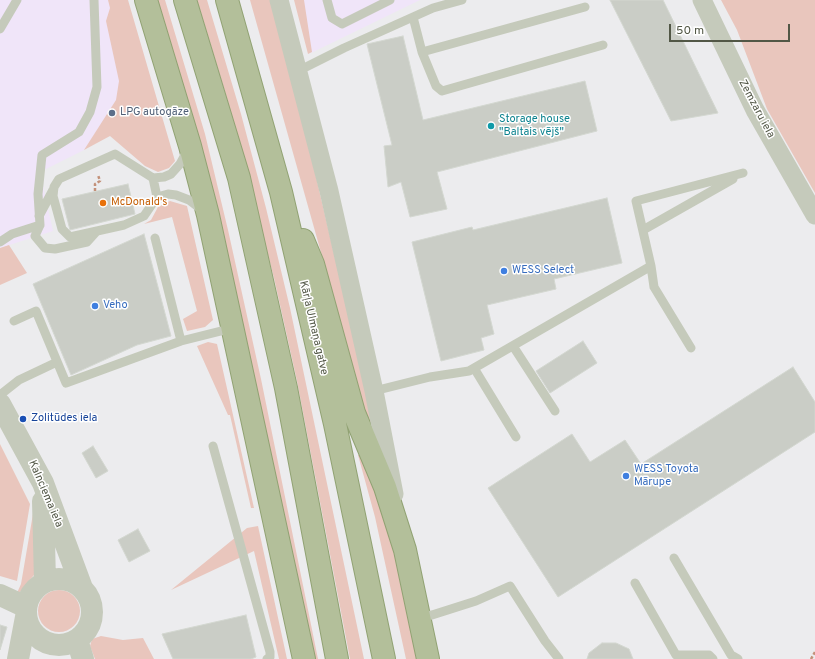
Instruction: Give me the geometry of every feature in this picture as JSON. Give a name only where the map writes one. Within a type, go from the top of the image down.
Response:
[{"type":"highway","points":[[146,0],[190,146],[208,215],[304,659]]},
{"type":"highway","points":[[185,0],[239,178],[286,388],[337,659]]},
{"type":"highway","name":"Kārļa Ulmaņa gatve","points":[[227,0],[281,192],[335,424],[384,659]]},
{"type":"highway","points":[[281,192],[313,264],[354,412],[385,487],[405,550],[428,659]]},
{"type":"street","points":[[279,0],[329,191],[374,391],[405,550]]},
{"type":"street","name":"Zemzaru iela","points":[[702,0],[755,110],[812,205]]},
{"type":"street","name":"Kalnciema iela","points":[[0,404],[42,483],[82,588]]},
{"type":"street","points":[[42,483],[45,582]]},
{"type":"street","points":[[18,659],[29,598],[35,589],[45,582],[57,578],[71,580],[82,588],[89,597],[92,615],[80,649],[65,644],[30,659]]},
{"type":"street","points":[[0,595],[26,612],[34,633],[55,649]]},
{"type":"lane","points":[[0,29],[17,0]]},
{"type":"lane","points":[[40,220],[38,194],[42,155],[79,132],[90,112],[97,87],[94,0]]},
{"type":"lane","points":[[327,0],[332,18],[342,24],[390,0]]},
{"type":"lane","points":[[298,68],[306,67],[344,48],[433,8],[462,0]]},
{"type":"lane","points":[[422,52],[585,7]]},
{"type":"lane","points":[[413,17],[422,52],[436,86],[442,92],[603,45]]},
{"type":"lane","points":[[96,232],[87,242],[54,249],[45,248],[35,236],[40,220],[59,179],[115,154],[153,178],[164,177],[171,174],[180,164],[190,146]]},
{"type":"lane","points":[[643,230],[743,174],[636,201],[651,266],[654,287],[691,348]]},
{"type":"lane","points":[[54,187],[53,196],[62,229],[70,237],[124,225],[144,216],[157,197],[153,178]]},
{"type":"lane","points":[[157,197],[176,195],[189,200],[208,215]]},
{"type":"lane","points":[[0,242],[12,234],[40,220]]},
{"type":"lane","points":[[155,238],[181,341]]},
{"type":"lane","points":[[374,391],[430,377],[469,371],[651,266]]},
{"type":"lane","points":[[14,321],[36,311],[66,383],[181,341],[233,328]]},
{"type":"lane","points":[[513,346],[555,411]]},
{"type":"lane","points":[[0,395],[19,380],[57,362]]},
{"type":"lane","points":[[474,368],[516,437]]},
{"type":"lane","points":[[213,446],[270,652],[270,657],[267,659]]},
{"type":"lane","points":[[674,558],[731,655],[738,659]]},
{"type":"lane","points":[[635,583],[676,655],[709,655],[713,659]]},
{"type":"lane","points":[[419,617],[432,615],[476,601],[510,586],[545,641],[559,659]]},
{"type":"path","points":[[95,191],[95,184],[100,181],[96,170]]},
{"type":"path","points":[[811,659],[815,652]]},
{"type":"shaded area","points":[[0,0],[112,0],[134,78],[84,150],[40,172],[53,231],[0,248]]},
{"type":"shaded area","points":[[108,0],[128,0],[175,161],[169,168],[158,172],[145,166],[110,136],[84,150],[116,100],[119,81],[106,21],[110,8]]},
{"type":"shaded area","points":[[153,0],[165,0],[205,134],[261,379],[318,659],[310,659]]},
{"type":"shaded area","points":[[197,0],[207,0],[241,114],[266,208],[290,308],[364,659],[350,659],[297,381],[274,278],[228,102]]},
{"type":"shaded area","points":[[250,0],[270,0],[298,100],[378,441],[359,398],[340,320]]},
{"type":"shaded area","points":[[294,0],[304,0],[312,52],[308,54]]},
{"type":"shaded area","points":[[297,0],[420,0],[311,53]]},
{"type":"shaded area","points":[[721,0],[815,0],[815,193],[767,109],[737,30]]},
{"type":"shaded area","points":[[170,201],[187,206],[213,320],[205,327],[187,331],[183,319],[197,311],[172,217],[144,224],[151,220],[158,207]]},
{"type":"shaded area","points":[[9,245],[27,273],[0,285],[0,248]]},
{"type":"shaded area","points":[[208,342],[217,344],[254,508],[251,508],[230,415],[228,415],[197,346]]},
{"type":"shaded area","points":[[0,444],[30,504],[17,581],[0,576]]},
{"type":"shaded area","points":[[363,454],[390,531],[419,659],[406,659],[375,517],[358,455]]},
{"type":"shaded area","points":[[34,508],[34,575],[20,592],[17,593],[21,584]]},
{"type":"shaded area","points":[[258,526],[287,659],[279,659],[254,551],[171,590],[247,528]]},
{"type":"shaded area","points":[[55,590],[63,590],[74,596],[80,607],[80,615],[74,626],[63,632],[55,632],[44,626],[38,615],[38,607],[44,596]]},
{"type":"shaded area","points":[[101,636],[123,640],[143,638],[154,659],[95,659],[90,646],[92,639]]},
{"type":"building","points":[[610,0],[663,0],[718,113],[671,121]]},
{"type":"building","name":"Storage house \"Baltais vējš\"","points":[[403,36],[423,120],[585,81],[597,131],[437,172],[447,209],[410,217],[401,182],[388,187],[384,146],[392,145],[367,44]]},
{"type":"building","points":[[128,184],[135,214],[70,230],[62,199]]},
{"type":"building","name":"WESS Select","points":[[607,198],[622,263],[554,279],[556,289],[487,305],[494,334],[481,338],[484,350],[441,361],[412,242],[472,227],[473,230]]},
{"type":"building","points":[[144,234],[171,336],[137,345],[71,375],[33,284]]},
{"type":"building","points":[[583,341],[597,363],[550,393],[536,371]]},
{"type":"building","name":"WESS Toyota Mārupe","points":[[793,367],[815,402],[815,432],[558,597],[488,488],[572,434],[590,462],[625,440],[641,464]]},
{"type":"building","points":[[93,446],[108,471],[96,478],[82,453]]},
{"type":"building","points":[[138,529],[150,551],[129,562],[118,540]]},
{"type":"building","points":[[246,615],[256,657],[251,659],[173,659],[162,634]]},
{"type":"building","points":[[0,625],[7,627],[0,650]]},
{"type":"building","points":[[602,643],[616,643],[629,649],[633,659],[587,659],[589,653]]},
{"type":"place","name":"LPG autogāze","points":[[112,113]]},
{"type":"place","name":"Storage house \"Baltais vējš\"","points":[[491,126]]},
{"type":"place","name":"McDonald's","points":[[103,203]]},
{"type":"place","name":"WESS Select","points":[[504,271]]},
{"type":"place","name":"Veho","points":[[95,306]]},
{"type":"place","name":"Zolitūdes iela","points":[[23,419]]},
{"type":"place","name":"WESS Toyota Mārupe","points":[[626,476]]}]
